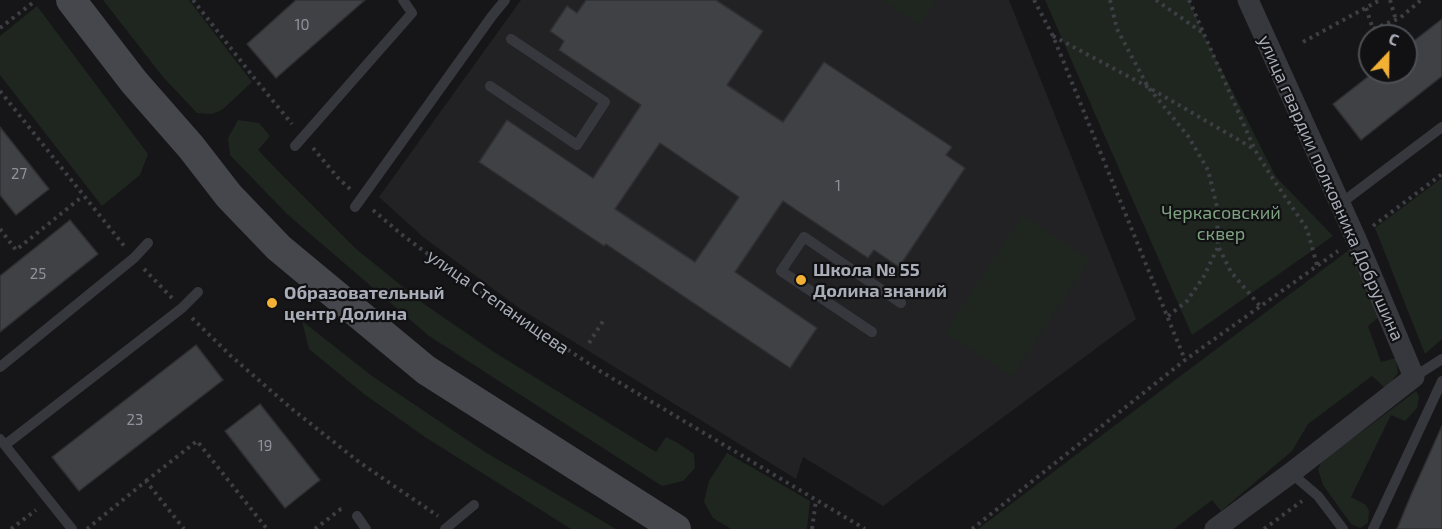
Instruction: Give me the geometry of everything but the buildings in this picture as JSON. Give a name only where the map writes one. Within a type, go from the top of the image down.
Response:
[{"type":"street","points":[[71,0],[134,82],[191,147],[229,195],[279,248],[426,370],[676,529]]},
{"type":"street","name":"улица гвардии полковника Добрушина","points":[[1248,0],[1356,239],[1414,377]]},
{"type":"street","points":[[1215,529],[1414,377]]},
{"type":"lane","points":[[294,146],[412,13],[403,0]]},
{"type":"lane","points":[[358,203],[505,0]]},
{"type":"lane","points":[[490,86],[577,145],[605,102],[511,39]]},
{"type":"lane","points":[[1340,204],[1442,126]]},
{"type":"lane","points":[[872,332],[781,272],[804,237],[901,303]]},
{"type":"lane","points":[[0,367],[134,258],[148,243]]},
{"type":"lane","points":[[72,529],[2,442],[182,308],[198,292]]},
{"type":"lane","points":[[1414,377],[1442,359]]},
{"type":"lane","points":[[1373,529],[1442,381]]},
{"type":"lane","points":[[1291,473],[1318,496],[1343,529]]},
{"type":"lane","points":[[448,527],[474,505]]},
{"type":"lane","points":[[357,516],[366,529]]},
{"type":"path","name":"улица Степанищева","points":[[193,0],[358,203],[467,283],[585,362],[865,529]]},
{"type":"path","points":[[1034,0],[1053,36],[1185,360]]},
{"type":"path","points":[[1110,0],[1118,29],[1148,87],[1188,136],[1208,170],[1217,207],[1218,247],[1231,272],[1260,306]]},
{"type":"path","points":[[1156,0],[1203,33]]},
{"type":"path","points":[[1189,0],[1255,150],[1307,229],[1317,265]]},
{"type":"path","points":[[1302,42],[1380,0]]},
{"type":"path","points":[[1390,0],[1396,20]]},
{"type":"path","points":[[1366,8],[1373,29],[1400,18],[1421,0]]},
{"type":"path","points":[[0,28],[35,1]]},
{"type":"path","points":[[1053,36],[1148,87],[1255,150]]},
{"type":"path","points":[[0,91],[134,258],[231,356],[359,462],[448,527]]},
{"type":"path","points":[[972,529],[1185,360],[1356,239],[1442,174]]},
{"type":"path","points":[[0,229],[16,250],[83,196]]},
{"type":"path","points":[[1167,317],[1187,301],[1204,276],[1218,247]]},
{"type":"path","points":[[588,344],[605,318]]},
{"type":"path","points":[[86,529],[197,441],[267,529]]},
{"type":"path","points":[[146,481],[184,529]]},
{"type":"path","points":[[1264,529],[1313,492]]},
{"type":"path","points":[[11,529],[49,500]]},
{"type":"path","points":[[812,529],[816,500]]},
{"type":"path","points":[[315,529],[341,508],[357,516]]},
{"type":"shaded area","name":"Школа № 55 Долина знаний","points":[[521,0],[1009,0],[1136,319],[883,506],[803,457],[796,479],[519,308],[423,237],[379,197]]},
{"type":"green space","points":[[103,0],[189,0],[252,82],[222,110],[212,114],[197,113],[163,77]]},
{"type":"green space","points":[[882,0],[936,0],[919,25]]},
{"type":"green space","name":"Черкасовский сквер","points":[[1045,0],[1189,0],[1203,33],[1276,177],[1333,236],[1192,335]]},
{"type":"green space","points":[[37,6],[148,154],[140,175],[102,206],[0,75],[0,36]]},
{"type":"green space","points":[[238,120],[259,123],[270,136],[258,150],[355,248],[424,304],[494,352],[656,452],[666,437],[678,443],[694,454],[695,468],[683,481],[662,486],[429,336],[287,214],[230,155],[228,138]]},
{"type":"green space","points":[[1442,178],[1442,339],[1425,354],[1375,228]]},
{"type":"green space","points":[[1023,215],[1090,260],[1012,377],[945,332]]},
{"type":"green space","points":[[1349,250],[1379,317],[1368,326],[1381,362],[1396,358],[1398,373],[1386,389],[1372,376],[1308,424],[1292,451],[1221,511],[1212,500],[1174,529],[978,529],[1167,386]]},
{"type":"green space","points":[[302,321],[372,376],[485,452],[616,529],[571,529],[425,437],[364,394],[309,349]]},
{"type":"green space","points":[[1416,391],[1419,397],[1417,408],[1405,421],[1391,415],[1351,497],[1366,505],[1369,511],[1368,523],[1360,528],[1351,524],[1323,485],[1318,469],[1322,461]]},
{"type":"green space","points":[[727,453],[810,501],[807,529],[731,529],[713,518],[704,502],[709,481]]},
{"type":"place","name":"Школа № 55 Долина знаний","points":[[801,280]]},
{"type":"place","name":"Образовательный центр Долина","points":[[272,303]]}]
